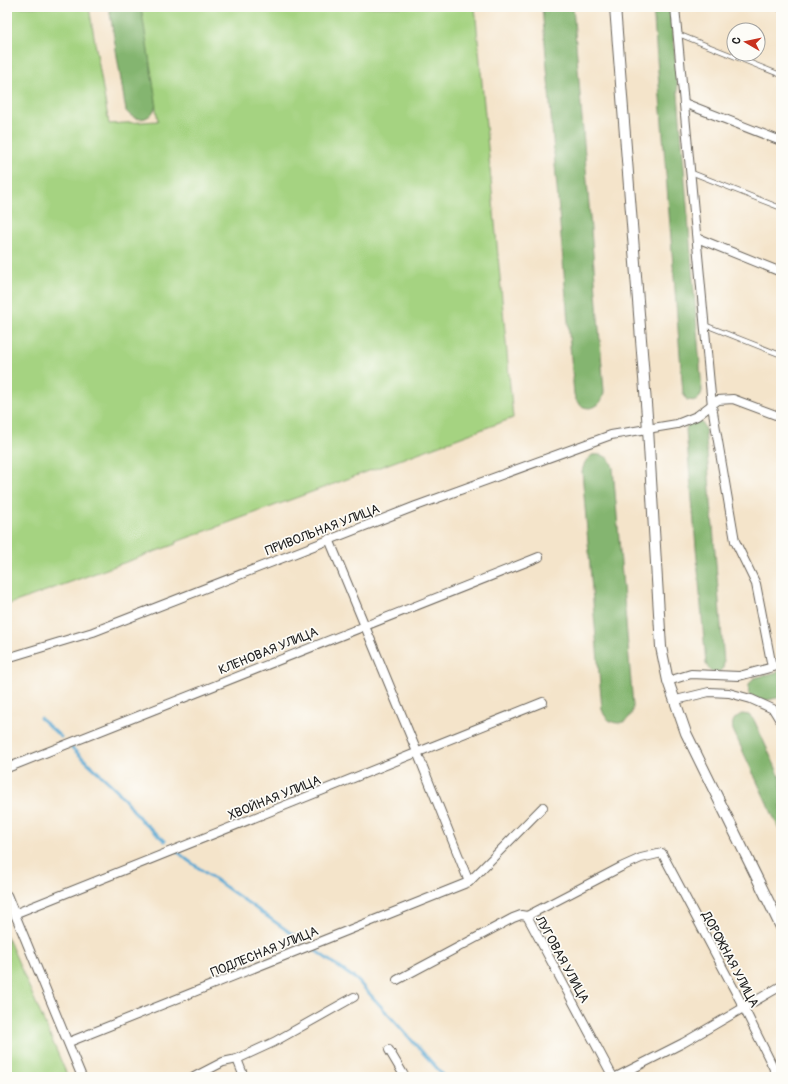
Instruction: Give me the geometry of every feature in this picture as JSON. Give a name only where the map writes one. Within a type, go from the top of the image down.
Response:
[{"type":"street","points":[[615,7],[648,429],[661,648],[668,681],[676,700],[686,733],[780,924]]},
{"type":"street","points":[[675,7],[712,406],[735,541],[756,584],[772,667]]},
{"type":"street","points":[[684,102],[781,141]]},
{"type":"street","points":[[697,238],[781,272]]},
{"type":"street","name":"ПРИВОЛЬНАЯ УЛИЦА","points":[[7,658],[93,632],[329,539],[611,435],[677,424],[697,416],[718,400],[733,398],[781,417]]},
{"type":"street","points":[[329,539],[417,752],[468,882],[543,807]]},
{"type":"street","name":"КЛЕНОВАЯ УЛИЦА","points":[[7,768],[364,625],[539,557]]},
{"type":"street","points":[[668,681],[691,674],[739,676],[781,665]]},
{"type":"street","points":[[676,700],[709,692],[729,693],[773,709],[781,722]]},
{"type":"street","name":"ХВОЙНАЯ УЛИЦА","points":[[14,914],[543,702]]},
{"type":"street","name":"ДОРОЖНАЯ УЛИЦА","points":[[527,916],[621,867],[641,858],[662,853],[744,1008],[778,1077]]},
{"type":"street","name":"ПОДЛЕСНАЯ УЛИЦА","points":[[69,1042],[468,882]]},
{"type":"street","points":[[7,895],[69,1042],[82,1077]]},
{"type":"street","name":"ЛУГОВАЯ УЛИЦА","points":[[397,980],[513,918],[521,915],[527,916],[614,1077]]},
{"type":"street","points":[[614,1077],[683,1043],[781,986]]},
{"type":"street","points":[[194,1077],[223,1062],[237,1059],[274,1042],[354,997]]},
{"type":"street","points":[[389,1050],[405,1077]]},
{"type":"street","points":[[237,1059],[244,1077]]},
{"type":"lane","points":[[678,34],[781,75]]},
{"type":"lane","points":[[690,172],[781,208]]},
{"type":"lane","points":[[705,325],[781,355]]},
{"type":"green space","points":[[7,7],[89,7],[109,124],[158,121],[140,7],[475,7],[513,418],[176,542],[176,544],[7,605]]},
{"type":"green space","points":[[109,7],[141,7],[156,101],[153,112],[145,118],[135,118],[126,111]]},
{"type":"green space","points":[[542,7],[573,7],[604,391],[603,398],[599,403],[590,408],[580,405],[574,394]]},
{"type":"green space","points":[[653,7],[671,7],[702,391],[700,397],[696,401],[687,400],[683,393]]},
{"type":"green space","points":[[697,420],[702,423],[705,428],[724,663],[723,668],[719,672],[710,671],[706,664],[686,430],[688,424]]},
{"type":"green space","points":[[592,455],[600,455],[608,458],[613,468],[633,706],[632,713],[628,718],[619,723],[609,720],[602,709],[582,471],[585,462]]},
{"type":"green space","points":[[781,671],[781,697],[763,701],[749,695],[749,685],[754,678]]},
{"type":"green space","points":[[742,714],[749,715],[754,720],[781,779],[781,833],[733,730],[734,720],[737,716]]},
{"type":"green space","points":[[7,936],[68,1077],[7,1077]]},
{"type":"waterway","points":[[40,718],[61,737]]},
{"type":"waterway","points":[[72,748],[117,790],[141,820],[165,841]]},
{"type":"waterway","points":[[177,851],[186,859],[302,941]]},
{"type":"waterway","points":[[316,951],[357,980],[445,1077]]}]
